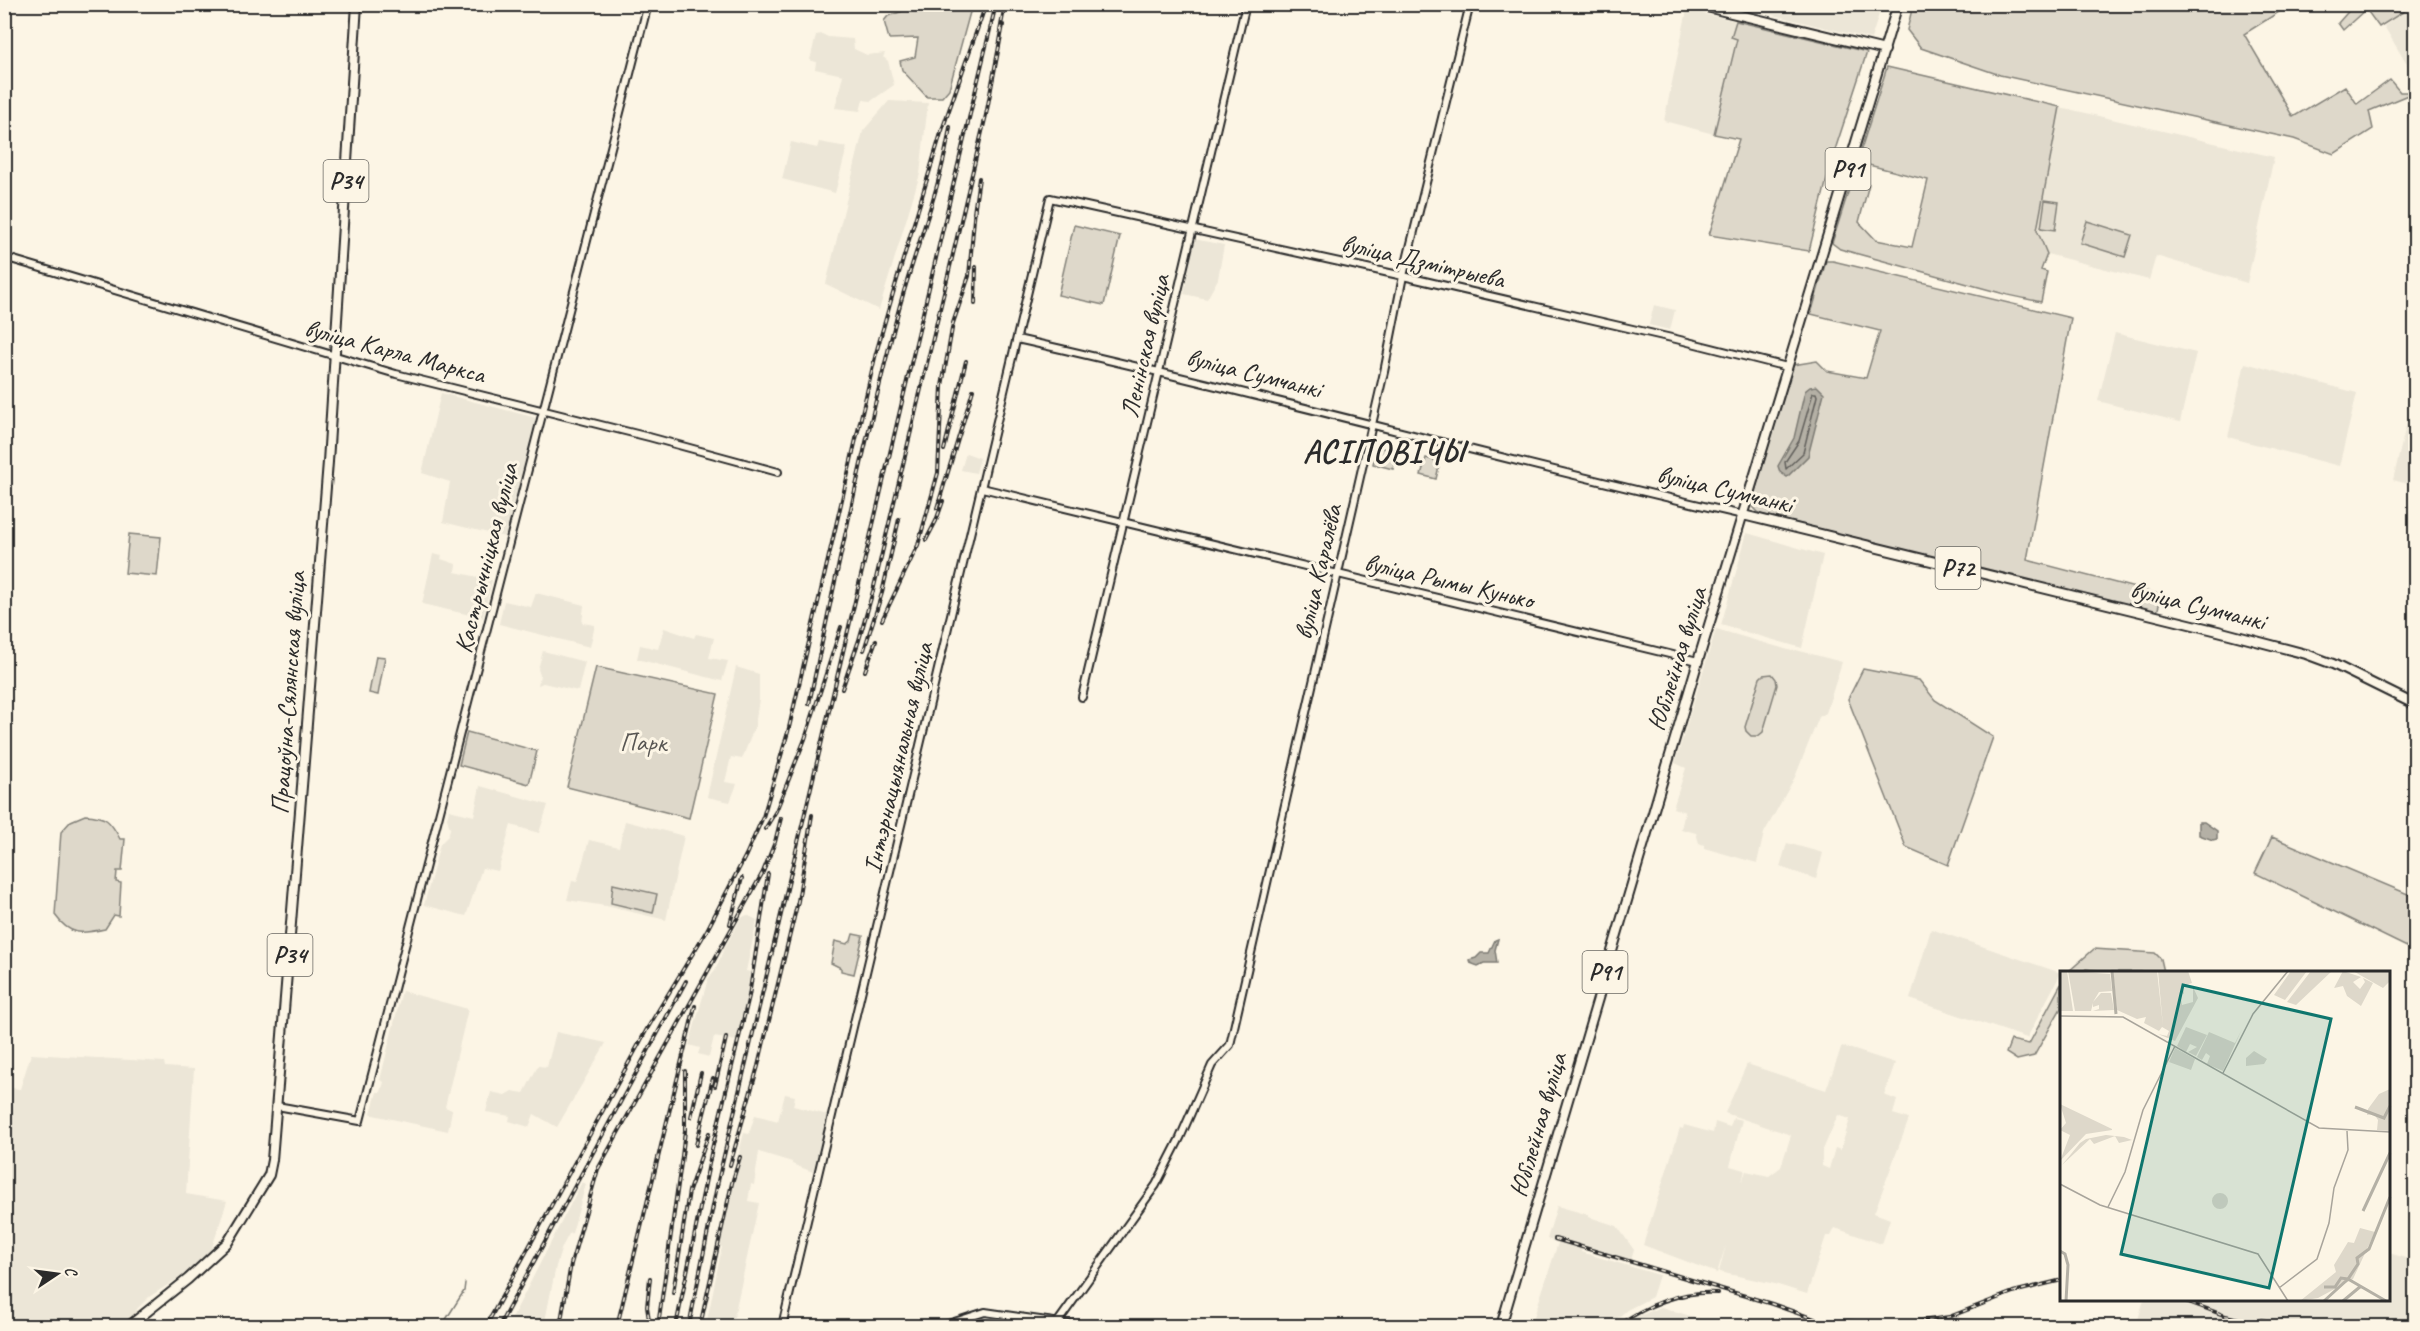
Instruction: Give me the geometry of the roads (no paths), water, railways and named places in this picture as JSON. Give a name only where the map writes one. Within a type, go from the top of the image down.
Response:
[{"type":"main road","name":"Працоўна-Сялянская вуліца","points":[[129,1326],[188,1279],[228,1242],[269,1175],[275,1142],[334,356],[357,4]]},
{"type":"main road","points":[[1694,4],[1885,50]]},
{"type":"main road","name":"Юбілейная вуліца","points":[[1501,1326],[1698,661],[1898,4]]},
{"type":"main road","name":"вуліца Сумчанкі","points":[[1743,515],[2306,654],[2332,664],[2415,705]]},
{"type":"street","name":"Кастрычніцкая вуліца","points":[[278,1106],[360,1121],[648,4]]},
{"type":"street","name":"Ленінская вуліца","points":[[1082,697],[1246,4]]},
{"type":"street","name":"вуліца Каралёва","points":[[1056,1324],[1150,1194],[1180,1138],[1212,1065],[1230,1045],[1403,276],[1470,4]]},
{"type":"street","name":"вуліца Дзмітрыева","points":[[1050,198],[1403,276],[1787,367]]},
{"type":"street","name":"Інтэрнацыянальная вуліца","points":[[782,1326],[1050,198]]},
{"type":"street","name":"вуліца Карла Маркса","points":[[4,258],[334,356],[777,472]]},
{"type":"street","name":"вуліца Сумчанкі","points":[[1017,339],[1743,515]]},
{"type":"street","name":"вуліца Рымы Кунько","points":[[982,488],[1698,661]]},
{"type":"street","points":[[942,1326],[985,1312],[1082,1326]]},
{"type":"water","points":[[1817,386],[1824,393],[1808,456],[1787,477],[1780,472],[1778,466],[1794,438],[1805,391]]},
{"type":"water","points":[[2199,822],[2204,822],[2217,831],[2217,839],[2213,840],[2199,835]]},
{"type":"water","points":[[1498,939],[1495,950],[1497,963],[1484,963],[1478,966],[1470,963],[1469,960],[1481,953],[1489,953],[1495,940]]},
{"type":"waterway","points":[[445,1321],[464,1291],[465,1283]]},
{"type":"railway","points":[[486,1326],[647,1029],[707,930],[763,817],[788,732],[876,353],[941,133],[986,4]]},
{"type":"railway","points":[[689,1326],[718,1181],[996,4]]},
{"type":"railway","points":[[1000,31],[1005,4]]},
{"type":"railway","points":[[842,689],[873,591],[986,115],[1003,25]]},
{"type":"railway","points":[[809,704],[850,512],[884,368],[903,296],[940,176],[950,127]]},
{"type":"railway","points":[[974,213],[979,178]]},
{"type":"railway","points":[[882,620],[918,545],[938,473],[942,386],[953,323],[969,276],[975,207]]},
{"type":"railway","points":[[975,304],[976,267]]},
{"type":"railway","points":[[944,450],[966,361]]},
{"type":"railway","points":[[937,508],[973,390]]},
{"type":"railway","points":[[926,540],[943,501]]},
{"type":"railway","points":[[864,650],[882,593],[899,519]]},
{"type":"railway","points":[[765,829],[776,811],[805,739],[841,627]]},
{"type":"railway","points":[[865,671],[876,640]]},
{"type":"railway","points":[[730,1165],[758,1066],[798,901],[812,815]]},
{"type":"railway","points":[[560,1326],[571,1264],[598,1169],[763,872],[775,842],[781,818]]},
{"type":"railway","points":[[676,1326],[712,1149],[749,996],[768,874]]},
{"type":"railway","points":[[730,924],[742,878]]},
{"type":"railway","points":[[499,1326],[686,981]]},
{"type":"railway","points":[[617,1326],[695,1006]]},
{"type":"railway","points":[[715,1086],[726,1038]]},
{"type":"railway","points":[[658,1326],[685,1131],[685,1071]]},
{"type":"railway","points":[[691,1117],[701,1073]]},
{"type":"railway","points":[[696,1145],[713,1078]]},
{"type":"railway","points":[[673,1293],[689,1191],[709,1133]]},
{"type":"railway","points":[[700,1326],[740,1157]]},
{"type":"railway","points":[[1555,1239],[1772,1304],[1834,1326]]},
{"type":"railway","points":[[650,1278],[647,1307],[650,1326]]},
{"type":"railway","points":[[1848,1321],[1887,1326],[1949,1317],[2013,1292],[2060,1280]]},
{"type":"railway","points":[[1617,1326],[1664,1300],[1690,1294],[1718,1293]]},
{"type":"railway","points":[[2186,1301],[2226,1316],[2268,1326]]},
{"type":"railway","points":[[1947,1320],[2002,1326]]},
{"type":"railway","points":[[2261,1320],[2292,1326]]},
{"type":"district","name":"АСІПОВІЧЫ","points":[[1384,451]]},
{"type":"park label","name":"Парк","points":[[643,742]]}]
